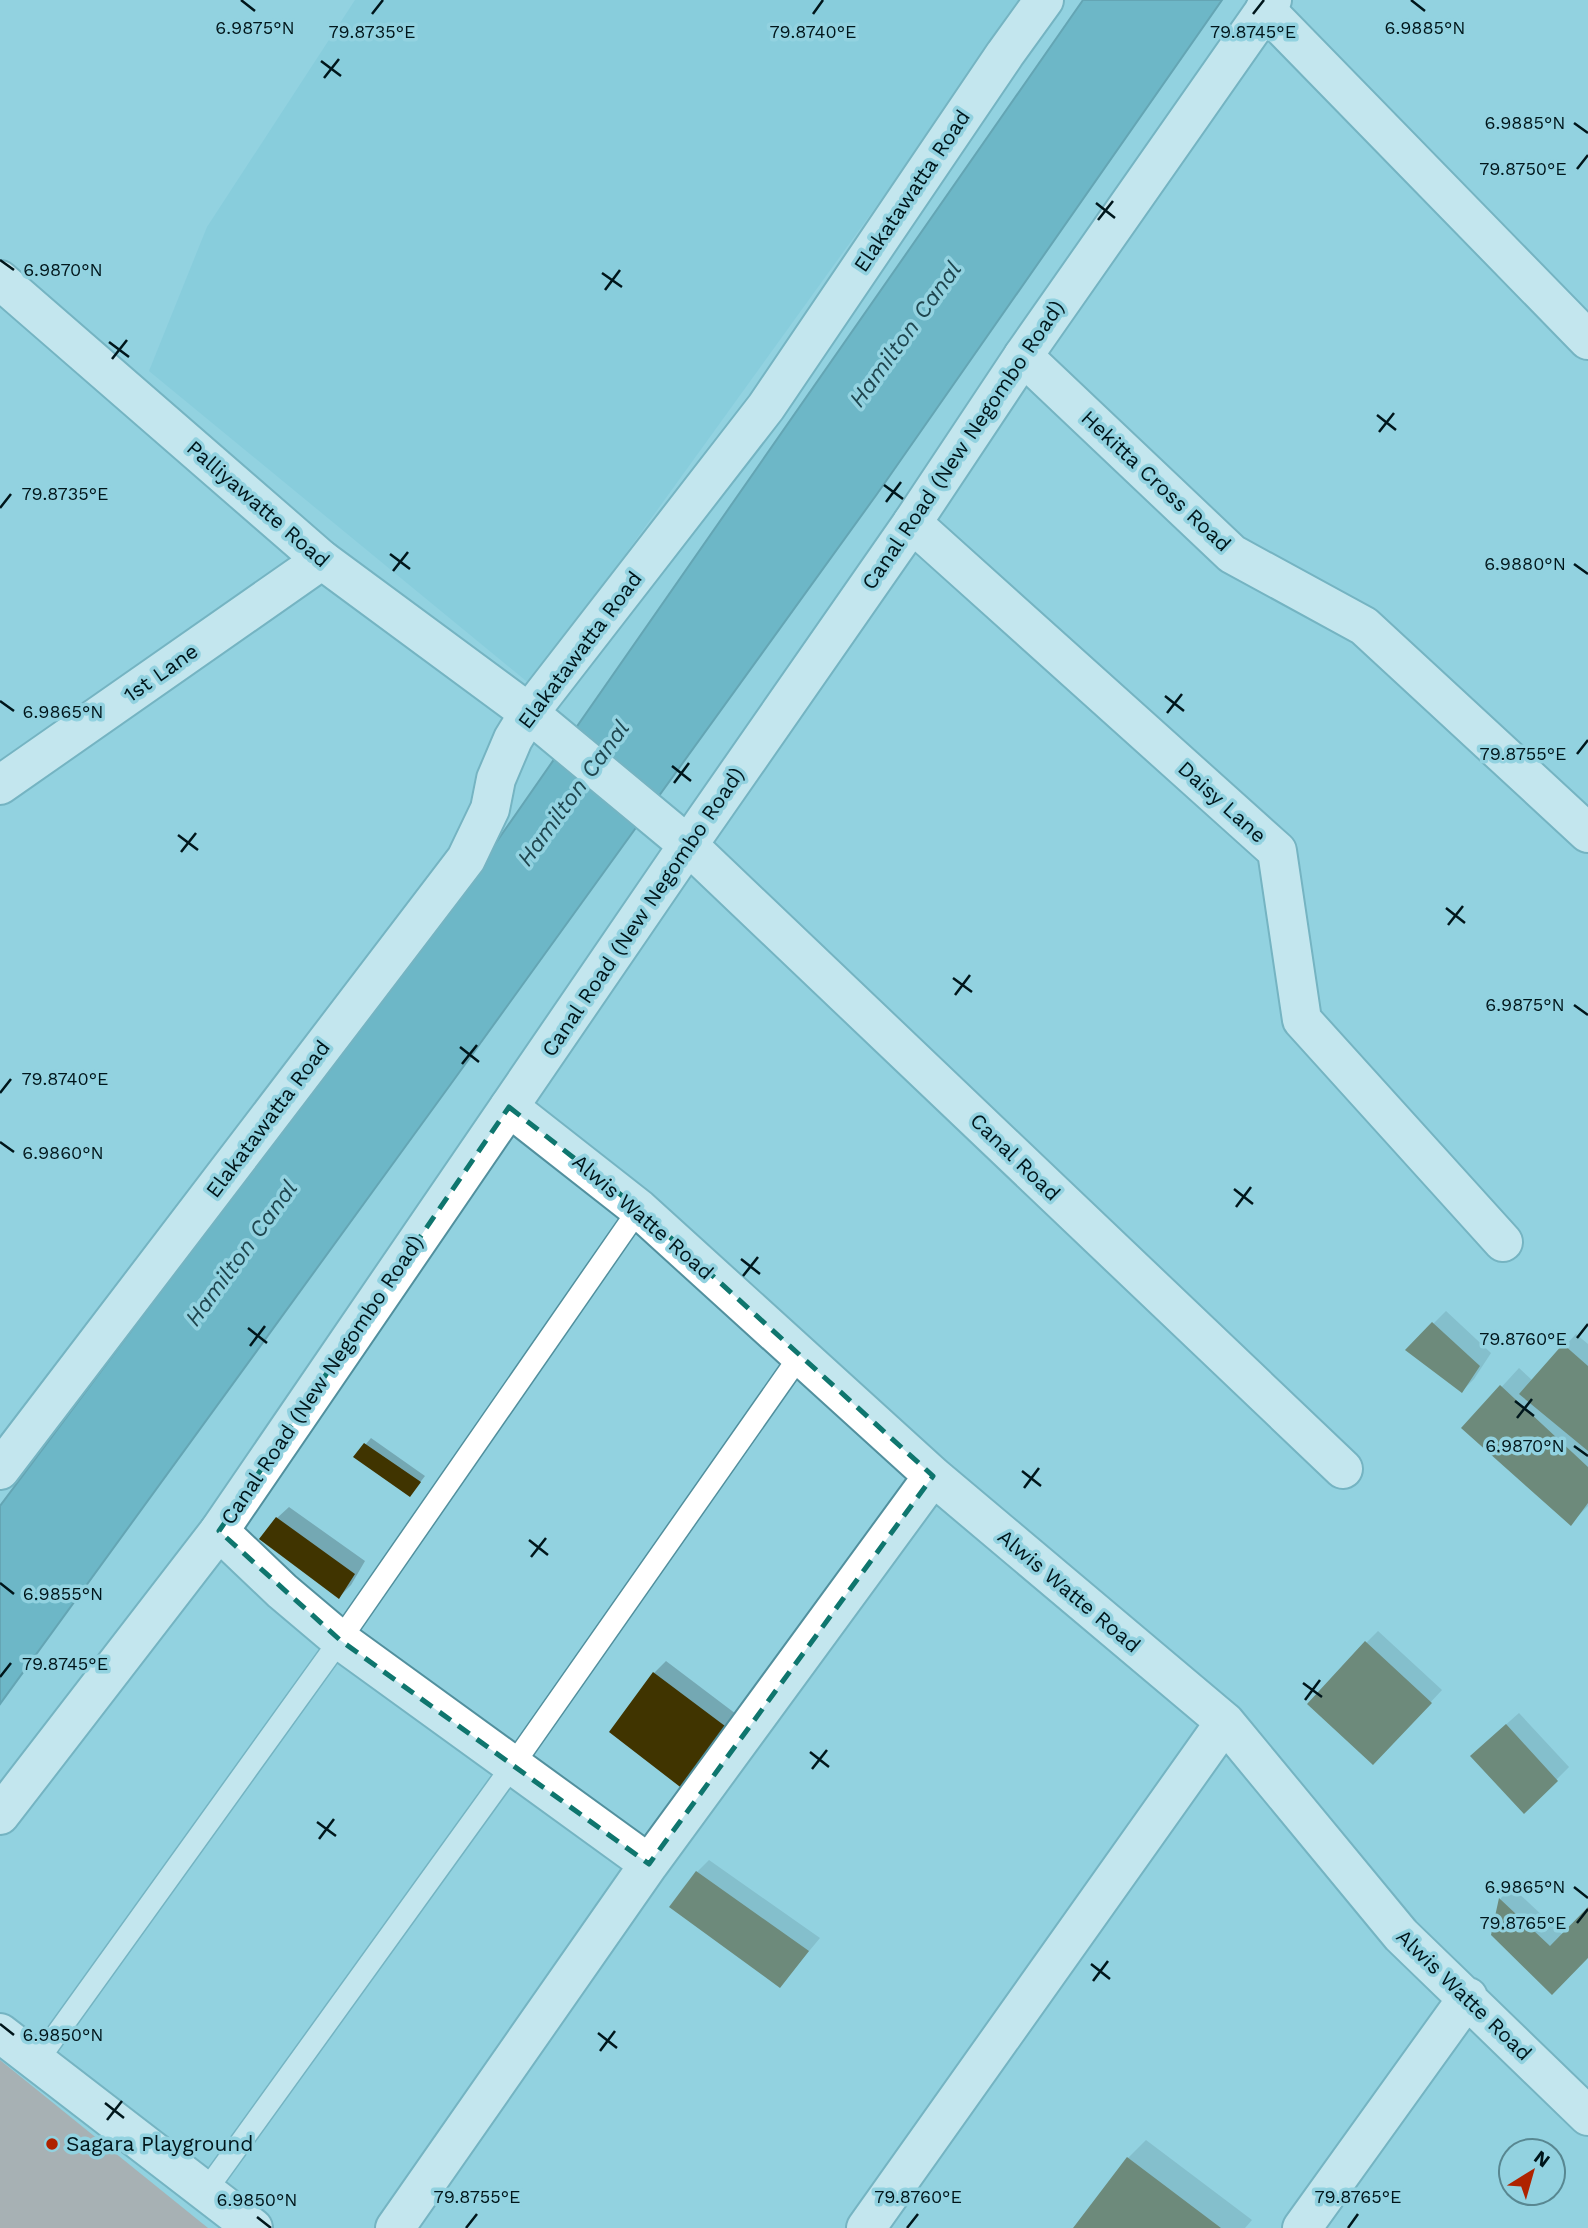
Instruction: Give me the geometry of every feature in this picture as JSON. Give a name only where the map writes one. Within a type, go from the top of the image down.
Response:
[{"type":"street","name":"Elakatawatta Road","points":[[0,1470],[466,859],[490,809],[496,779],[513,739],[529,713],[766,407],[1044,0]]},
{"type":"street","points":[[1268,5],[1588,340]]},
{"type":"street","name":"Canal Road (New Negombo Road)","points":[[0,1815],[219,1531],[688,845],[912,523],[1023,356],[1268,5]]},
{"type":"street","name":"Palliyawatte Road","points":[[0,280],[322,560],[529,713],[688,845]]},
{"type":"street","name":"Hekitta Cross Road","points":[[1023,356],[1232,554],[1364,626],[1588,834]]},
{"type":"street","name":"Daisy Lane","points":[[912,523],[1278,851],[1302,1020],[1503,1242]]},
{"type":"street","name":"1st Lane","points":[[0,785],[322,560]]},
{"type":"street","name":"Canal Road","points":[[688,845],[1343,1469]]},
{"type":"street","name":"Alwis Watte Road","points":[[509,1107],[639,1209],[933,1476],[1225,1722],[1401,1935],[1588,2116]]},
{"type":"street","points":[[396,2228],[649,1864],[933,1476]]},
{"type":"street","points":[[219,1531],[282,1591],[340,1640],[649,1864]]},
{"type":"street","points":[[866,2228],[1225,1722]]},
{"type":"street","points":[[1302,2228],[1468,1997]]},
{"type":"street","points":[[0,2033],[253,2228]]},
{"type":"lane","points":[[38,2060],[340,1640],[639,1209]]},
{"type":"lane","points":[[205,2192],[513,1765],[799,1357]]},
{"type":"highlighted area","points":[[509,1107],[639,1209],[933,1476],[649,1864],[340,1640],[219,1531]]},
{"type":"shaded area","points":[[355,0],[1025,0],[531,685],[149,371],[207,227]]},
{"type":"shaded area","name":"Sagara Playground","points":[[0,2060],[208,2228],[0,2228]]},
{"type":"water","name":"Hamilton Canal","points":[[1083,0],[1222,0],[877,494],[0,1704],[0,1506],[486,857]]},
{"type":"building","points":[[1432,1322],[1480,1366],[1462,1393],[1405,1350]]},
{"type":"building","points":[[1563,1344],[1588,1366],[1588,1451],[1519,1394]]},
{"type":"building","points":[[1500,1385],[1588,1467],[1588,1503],[1571,1526],[1461,1428]]},
{"type":"building","points":[[364,1443],[421,1482],[410,1497],[353,1457]]},
{"type":"building","points":[[276,1517],[355,1574],[339,1599],[259,1539]]},
{"type":"building","points":[[1365,1641],[1432,1703],[1373,1765],[1307,1704]]},
{"type":"building","points":[[653,1672],[729,1729],[688,1793],[609,1732]]},
{"type":"building","points":[[1506,1724],[1558,1781],[1524,1814],[1470,1756]]},
{"type":"building","points":[[696,1871],[809,1951],[780,1988],[669,1907]]},
{"type":"building","points":[[1499,1898],[1550,1946],[1588,1907],[1588,1958],[1552,1995],[1491,1935]]},
{"type":"building","points":[[1127,2157],[1221,2228],[1073,2228]]},
{"type":"place","name":"Sagara Playground","points":[[52,2144]]}]
